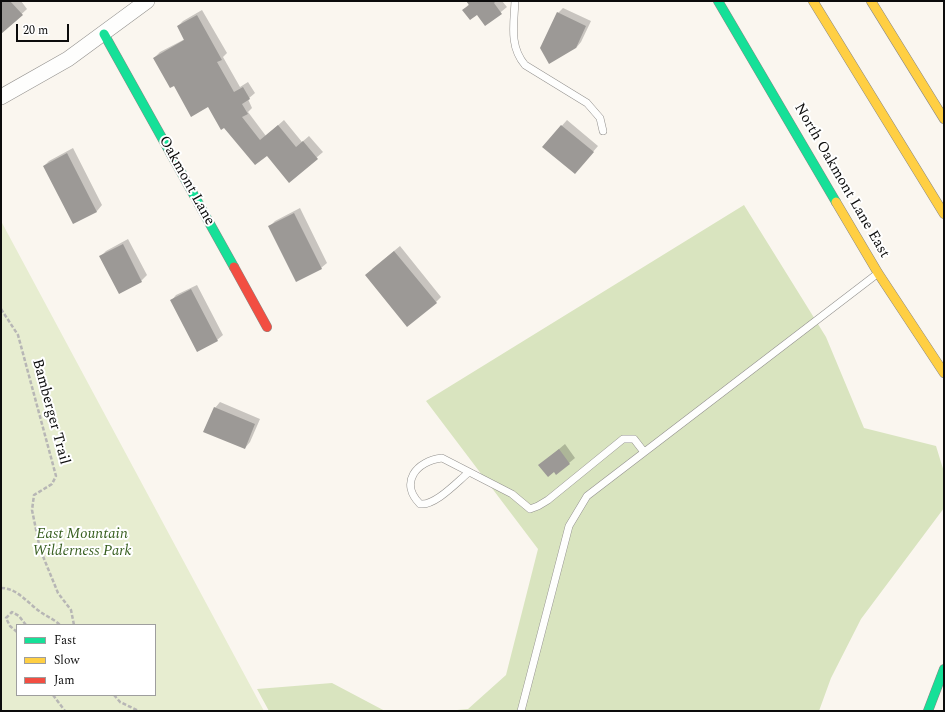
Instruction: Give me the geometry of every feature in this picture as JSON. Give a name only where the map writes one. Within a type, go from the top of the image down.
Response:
[{"type":"main road","name":"North Oakmont Lane East","points":[[718,1],[878,273],[944,373]]},
{"type":"main road","points":[[813,1],[944,214]]},
{"type":"main road","points":[[871,1],[944,119]]},
{"type":"main road","name":"Oakmont Lane","points":[[104,34],[267,327]]},
{"type":"main road","points":[[928,711],[940,690],[944,669]]},
{"type":"street","points":[[1,97],[42,75],[104,34],[147,1]]},
{"type":"lane","points":[[515,1],[513,36],[515,50],[520,59],[525,64],[587,103],[600,118],[603,132]]},
{"type":"lane","points":[[521,711],[569,526],[587,496],[878,273]]},
{"type":"lane","points":[[468,473],[434,501],[426,505],[420,504],[410,490],[409,483],[414,474],[432,459],[442,458],[468,473],[512,494],[530,509],[548,500],[623,439],[634,439],[644,452]]},
{"type":"path","name":"Bamberger Trail","points":[[1,309],[18,335],[56,476],[52,484],[34,495],[32,510],[40,549],[58,593],[71,610],[74,624]]},
{"type":"path","points":[[1,588],[7,588],[18,593],[59,624]]},
{"type":"path","points":[[16,631],[7,621],[6,618],[8,614],[12,612],[16,614],[25,624]]},
{"type":"path","points":[[53,696],[65,711]]},
{"type":"path","points":[[115,696],[120,702],[139,711]]},
{"type":"green space","points":[[744,205],[826,337],[864,428],[936,446],[944,472],[944,508],[861,619],[831,678],[819,711],[446,711],[468,709],[506,675],[538,549],[426,401]]},
{"type":"green space","name":"East Mountain Wilderness Park","points":[[1,221],[264,711],[1,711]]},
{"type":"green space","points":[[332,683],[385,711],[269,711],[257,689]]},
{"type":"building","points":[[1,1],[10,1],[23,15],[1,34]]},
{"type":"building","points":[[466,1],[496,1],[494,3],[502,14],[485,26],[477,15],[470,20],[462,10],[469,5]]},
{"type":"building","points":[[557,12],[586,26],[576,48],[549,64],[540,48]]},
{"type":"building","points":[[197,15],[222,60],[217,62],[234,92],[243,87],[250,99],[242,104],[248,114],[242,117],[260,140],[278,125],[296,147],[303,141],[318,159],[289,183],[267,156],[255,165],[224,128],[221,130],[208,107],[191,117],[174,86],[170,88],[153,58],[184,40],[177,26]]},
{"type":"building","points":[[561,125],[594,152],[575,174],[542,147]]},
{"type":"building","points":[[67,153],[97,212],[73,224],[43,166]]},
{"type":"building","points":[[294,213],[322,269],[296,282],[268,226]]},
{"type":"building","points":[[123,244],[142,282],[119,294],[99,256]]},
{"type":"building","points":[[394,251],[437,303],[407,327],[365,275]]},
{"type":"building","points":[[191,289],[218,341],[197,352],[170,300]]},
{"type":"building","points":[[214,407],[255,424],[245,449],[203,432]]},
{"type":"building","points":[[559,449],[570,464],[556,475],[554,472],[548,477],[538,465]]},
{"type":"traffic: fast","points":[[718,1],[836,202]]},
{"type":"traffic: fast","points":[[104,34],[234,267]]},
{"type":"traffic: fast","points":[[928,711],[944,669]]},
{"type":"traffic: slow","points":[[813,1],[944,214]]},
{"type":"traffic: slow","points":[[871,1],[944,119]]},
{"type":"traffic: slow","points":[[836,202],[878,273],[944,373]]},
{"type":"traffic: jam","points":[[234,267],[267,327]]}]
